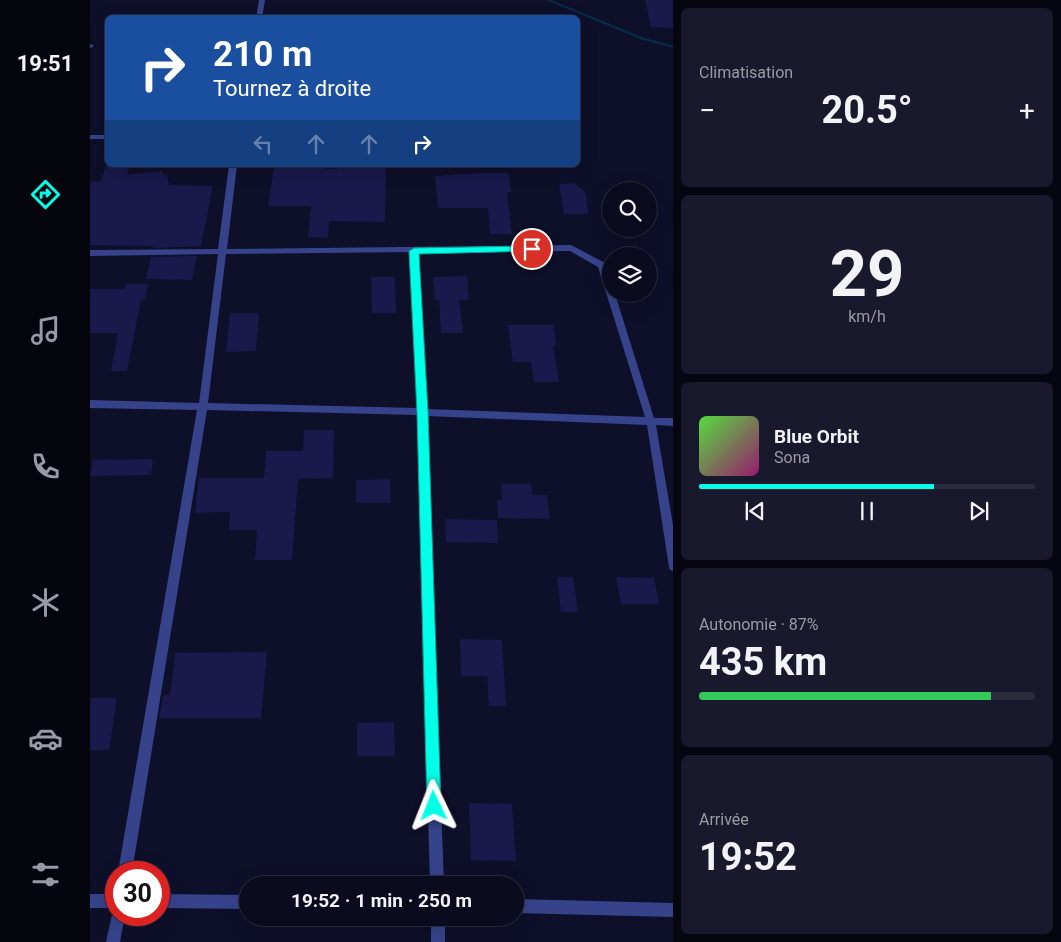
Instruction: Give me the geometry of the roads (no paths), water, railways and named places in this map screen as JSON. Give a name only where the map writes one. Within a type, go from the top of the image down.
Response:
[{"type":"street","points":[[260,15],[262,0]]},
{"type":"street","points":[[90,137],[105,137]]},
{"type":"street","points":[[127,861],[203,405],[220,253],[233,167]]},
{"type":"street","points":[[90,253],[571,248],[602,265],[651,422],[673,561]]},
{"type":"street","points":[[414,251],[422,412],[436,876]]},
{"type":"street","points":[[90,404],[203,405],[673,422]]},
{"type":"street","points":[[90,901],[105,901]]},
{"type":"street","points":[[170,901],[239,902]]},
{"type":"street","points":[[524,906],[673,910]]},
{"type":"street","points":[[113,942],[116,926]]},
{"type":"street","points":[[438,926],[438,942]]},
{"type":"waterway","points":[[548,0],[641,38],[673,47]]}]
